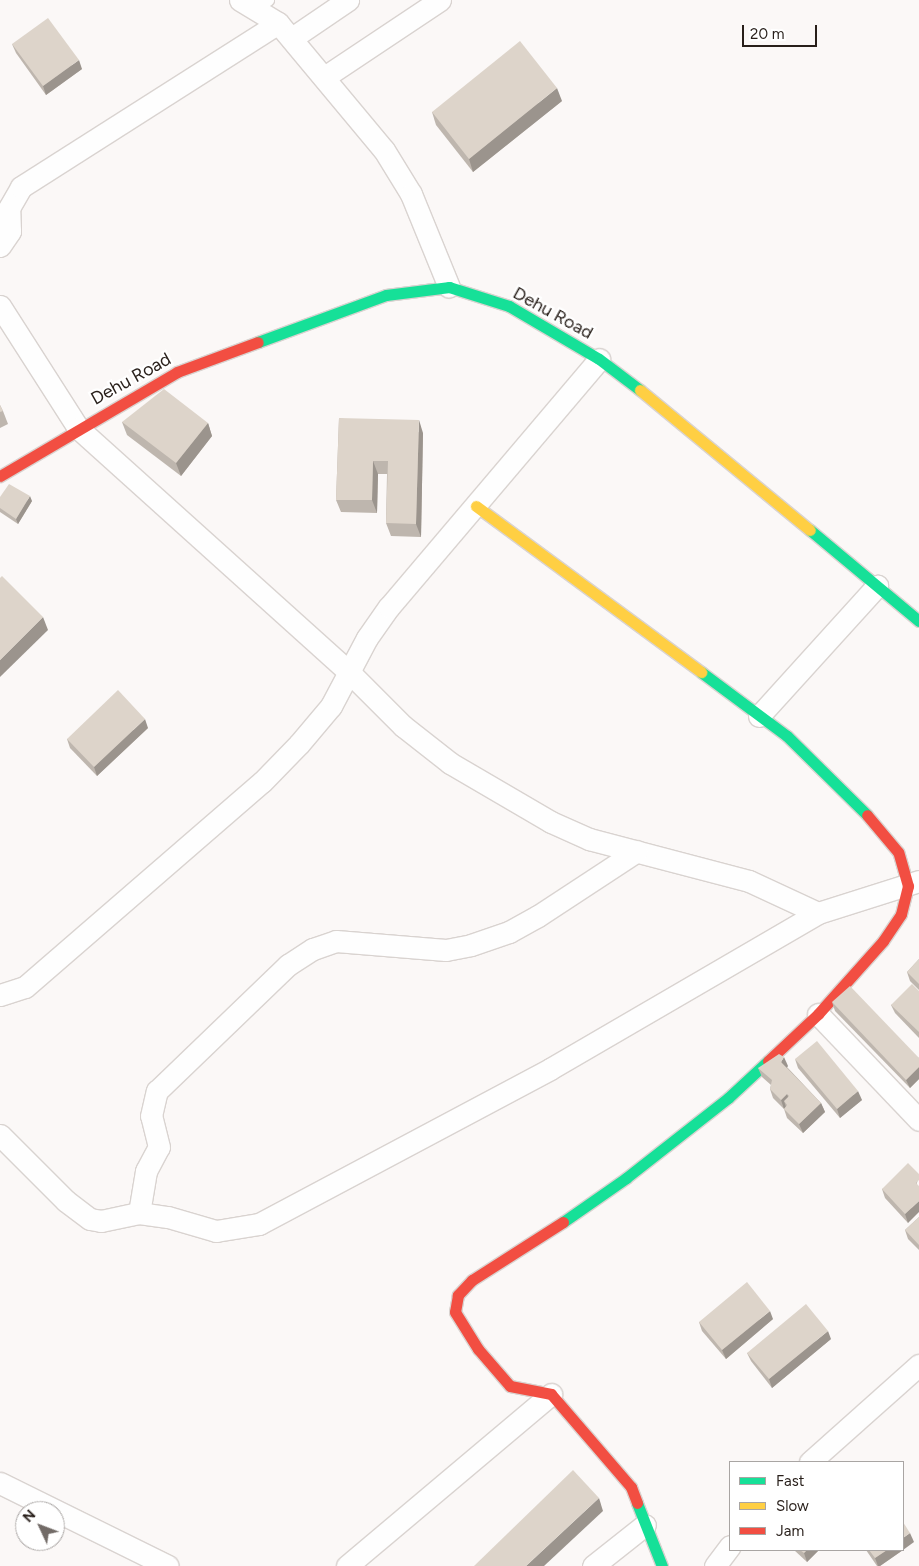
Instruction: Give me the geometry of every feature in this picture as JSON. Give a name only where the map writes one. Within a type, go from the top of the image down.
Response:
[{"type":"street","points":[[0,246],[10,231],[9,208],[21,187],[285,31],[348,0]]},
{"type":"street","points":[[326,76],[440,0]]},
{"type":"street","points":[[254,3],[285,31],[326,76],[384,150],[411,194],[449,287]]},
{"type":"street","name":"Dehu Road","points":[[0,476],[78,428],[177,372],[327,314],[386,295],[449,287],[509,306],[599,359],[674,416],[919,621]]},
{"type":"street","points":[[0,306],[78,428],[351,674],[403,726],[450,763],[551,822],[589,839],[749,881],[818,913]]},
{"type":"street","points":[[0,995],[24,987],[262,782],[331,706],[351,674],[367,638],[389,607],[599,359]]},
{"type":"street","points":[[476,506],[787,736],[859,806],[898,852],[913,883],[901,914],[893,928],[818,1014],[728,1098],[626,1178],[522,1250],[472,1280],[458,1295],[455,1312],[478,1349],[510,1386],[551,1394],[631,1487],[662,1566]]},
{"type":"street","points":[[759,716],[877,586]]},
{"type":"street","points":[[139,1213],[146,1171],[159,1147],[151,1116],[157,1091],[288,965],[314,949],[336,941],[446,950],[471,945],[509,932],[538,916],[637,851]]},
{"type":"street","points":[[0,1135],[66,1201],[90,1219],[101,1221],[139,1213],[168,1217],[216,1231],[258,1224],[550,1069],[818,913],[913,883]]},
{"type":"street","points":[[818,1014],[919,1120]]},
{"type":"street","points":[[811,1461],[919,1365]]},
{"type":"street","points":[[347,1566],[551,1394]]},
{"type":"street","points":[[0,1484],[168,1566]]},
{"type":"street","points":[[593,1566],[645,1525]]},
{"type":"street","points":[[715,1566],[729,1547]]},
{"type":"building","points":[[48,18],[79,60],[43,86],[12,44]]},
{"type":"building","points":[[520,41],[557,88],[469,159],[432,112]]},
{"type":"building","points":[[164,389],[208,423],[176,463],[122,422]]},
{"type":"building","points":[[339,418],[419,420],[416,524],[386,523],[388,461],[373,461],[372,500],[336,500]]},
{"type":"building","points":[[9,484],[30,496],[16,519],[0,508],[0,497]]},
{"type":"building","points":[[2,576],[43,617],[0,660],[0,578]]},
{"type":"building","points":[[118,690],[145,719],[94,767],[67,739]]},
{"type":"building","points":[[919,959],[919,984],[907,972]]},
{"type":"building","points":[[912,984],[919,991],[919,1032],[891,1005]]},
{"type":"building","points":[[850,986],[919,1058],[919,1067],[906,1080],[832,1002]]},
{"type":"building","points":[[817,1041],[858,1091],[837,1109],[795,1059]]},
{"type":"building","points":[[779,1054],[784,1057],[781,1062],[821,1103],[799,1124],[784,1109],[787,1105],[784,1101],[789,1096],[787,1094],[781,1100],[770,1089],[772,1080],[758,1068]]},
{"type":"building","points":[[908,1163],[919,1174],[919,1180],[916,1183],[919,1186],[919,1201],[905,1214],[882,1189]]},
{"type":"building","points":[[919,1217],[919,1245],[905,1230]]},
{"type":"building","points":[[747,1282],[770,1311],[722,1350],[699,1322]]},
{"type":"building","points":[[806,1304],[828,1331],[769,1379],[747,1353]]},
{"type":"building","points":[[573,1470],[599,1498],[526,1566],[474,1566]]},
{"type":"building","points":[[904,1524],[910,1533],[904,1537]]},
{"type":"building","points":[[870,1551],[886,1551],[875,1558]]},
{"type":"traffic: fast","points":[[258,342],[386,295],[449,287],[509,306],[599,359],[640,390]]},
{"type":"traffic: fast","points":[[810,530],[919,621]]},
{"type":"traffic: fast","points":[[701,672],[787,736],[867,815]]},
{"type":"traffic: fast","points":[[563,1222],[626,1178],[728,1098],[768,1061]]},
{"type":"traffic: fast","points":[[637,1503],[662,1566]]},
{"type":"traffic: slow","points":[[640,390],[810,530]]},
{"type":"traffic: slow","points":[[476,506],[701,672]]},
{"type":"traffic: jam","points":[[0,476],[177,372],[258,342]]},
{"type":"traffic: jam","points":[[768,1061],[818,1014],[883,941],[901,914],[908,886],[898,852],[867,815]]},
{"type":"traffic: jam","points":[[563,1222],[472,1280],[458,1295],[455,1312],[478,1349],[510,1386],[551,1394],[631,1487],[637,1503]]}]
